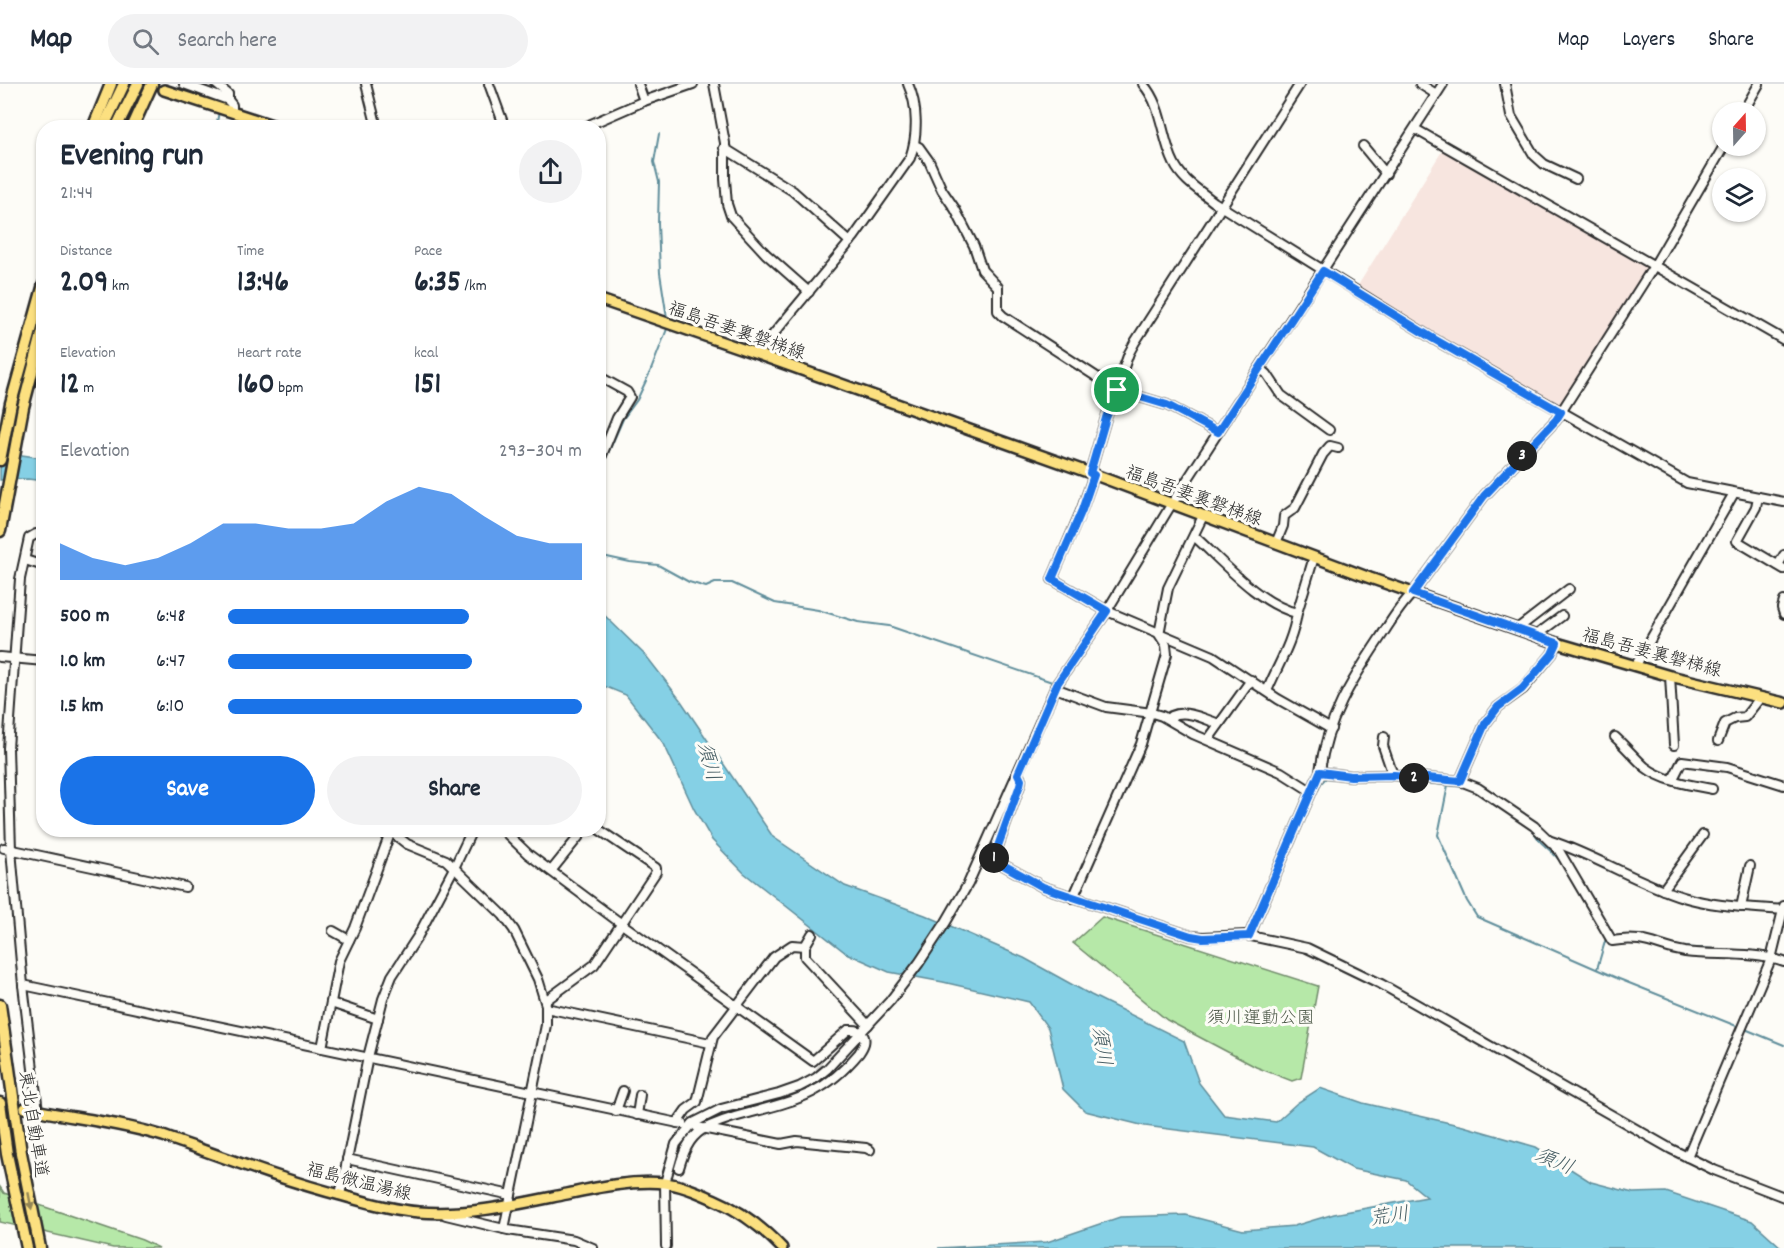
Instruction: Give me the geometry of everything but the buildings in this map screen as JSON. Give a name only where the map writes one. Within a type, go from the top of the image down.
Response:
[{"type":"highway","points":[[96,120],[111,84]]},
{"type":"highway","points":[[107,120],[124,84]]},
{"type":"highway","points":[[120,120],[138,84]]},
{"type":"highway","points":[[136,120],[152,84]]},
{"type":"highway","points":[[0,460],[11,403],[36,309]]},
{"type":"highway","points":[[0,531],[23,407],[36,357]]},
{"type":"highway","name":"東北自動車道","points":[[0,1005],[21,1153],[40,1248]]},
{"type":"highway","name":"東北自動車道","points":[[0,1103],[7,1154],[27,1248]]},
{"type":"main road","points":[[164,90],[258,120]]},
{"type":"main road","name":"福島吾妻裏磐梯線","points":[[606,302],[1092,474],[1171,505],[1535,636],[1670,676],[1784,703]]},
{"type":"main road","name":"福島微温湯線","points":[[25,1108],[103,1122],[161,1136],[257,1170],[376,1205],[436,1213],[490,1210],[607,1186],[644,1182],[665,1184],[701,1193],[734,1208],[771,1235],[782,1248]]},
{"type":"street","points":[[184,84],[228,100],[232,103],[232,111]]},
{"type":"street","points":[[216,84],[228,94],[228,100]]},
{"type":"street","points":[[366,84],[375,120]]},
{"type":"street","points":[[489,84],[502,120]]},
{"type":"street","points":[[638,84],[644,101]]},
{"type":"street","points":[[600,120],[644,101],[693,84]]},
{"type":"street","points":[[714,84],[718,97],[724,148],[727,204],[731,216],[766,254],[809,292]]},
{"type":"street","points":[[757,354],[850,242],[910,158],[915,145],[914,105],[908,84]]},
{"type":"street","points":[[1143,84],[1155,102],[1174,164],[1189,183],[1222,206],[1432,338],[1687,483],[1784,502]]},
{"type":"street","points":[[1300,84],[1129,353],[1106,418],[1082,510],[1052,579],[1107,611],[1213,656],[1331,729]]},
{"type":"street","points":[[1420,84],[1436,94]]},
{"type":"street","points":[[666,1246],[665,1184],[676,1144],[693,1123],[721,1109],[779,1094],[816,1077],[827,1069],[890,1001],[919,963],[968,884],[1055,688],[1107,611],[1171,505],[1443,84]]},
{"type":"street","points":[[1505,84],[1512,116],[1534,155],[1544,164],[1576,179]]},
{"type":"street","points":[[1749,102],[1759,84]]},
{"type":"street","points":[[1415,129],[1784,340]]},
{"type":"street","points":[[915,145],[929,161],[942,190],[955,209],[974,246],[982,270],[998,287],[998,311],[1003,316],[1117,390],[1167,405],[1218,432]]},
{"type":"street","points":[[1363,146],[1386,174]]},
{"type":"street","points":[[724,148],[794,191],[850,242]]},
{"type":"street","points":[[1249,936],[1320,772],[1322,753],[1340,703],[1351,682],[1407,599],[1484,496],[1556,420],[1654,266],[1718,156]]},
{"type":"street","points":[[1260,368],[1267,374],[1281,395],[1329,430]]},
{"type":"street","points":[[606,380],[627,392],[630,397],[617,418],[606,445]]},
{"type":"street","points":[[1276,543],[1283,526],[1284,516],[1295,508],[1323,454],[1330,446],[1338,448]]},
{"type":"street","points":[[1636,665],[1734,493]]},
{"type":"street","points":[[1758,497],[1756,507],[1737,541],[1781,567],[1784,555]]},
{"type":"street","points":[[1073,898],[1142,744],[1167,654],[1166,645],[1159,634],[1168,588],[1203,516]]},
{"type":"street","points":[[36,534],[29,538],[20,579],[8,748],[8,849],[38,1111]]},
{"type":"street","points":[[1194,536],[1267,600],[1282,610],[1297,614]]},
{"type":"street","points":[[1267,691],[1288,646],[1314,557]]},
{"type":"street","points":[[25,560],[36,563]]},
{"type":"street","points":[[1517,629],[1569,589]]},
{"type":"street","points":[[1784,601],[1782,608],[1784,614]]},
{"type":"street","points":[[1535,636],[1562,616]]},
{"type":"street","points":[[1460,781],[1485,724],[1498,707],[1522,689],[1552,654],[1557,643]]},
{"type":"street","points":[[0,657],[36,660]]},
{"type":"street","points":[[1670,676],[1674,745]]},
{"type":"street","points":[[1210,737],[1251,680]]},
{"type":"street","points":[[1055,688],[1106,707],[1152,712],[1193,734],[1281,772],[1311,791]]},
{"type":"street","points":[[1718,741],[1725,723],[1735,718],[1745,717],[1760,698]]},
{"type":"street","points":[[1171,716],[1183,713],[1192,714],[1219,724]]},
{"type":"street","points":[[1615,736],[1647,768],[1663,777],[1683,784],[1712,789]]},
{"type":"street","points":[[1384,737],[1383,746],[1393,775]]},
{"type":"street","points":[[1673,779],[1682,760],[1727,766],[1784,785]]},
{"type":"street","points":[[1320,772],[1351,776],[1393,775],[1460,781],[1478,788],[1522,817],[1558,849],[1610,937],[1655,942],[1687,952],[1772,956],[1784,962]]},
{"type":"street","points":[[1018,774],[1021,780],[1020,785],[994,857],[996,861],[1043,887],[1191,936],[1203,938],[1249,936],[1307,948],[1381,984],[1687,1157],[1784,1197]]},
{"type":"street","points":[[545,1004],[594,965],[620,923],[657,872],[656,868],[606,834]]},
{"type":"street","points":[[1663,890],[1703,835]]},
{"type":"street","points":[[322,1048],[339,961],[387,837]]},
{"type":"street","points":[[398,837],[407,844],[455,866],[503,915],[514,930],[538,979],[545,1004],[546,1025],[504,1229]]},
{"type":"street","points":[[340,1195],[368,1057],[393,976],[455,866],[469,837]]},
{"type":"street","points":[[510,837],[528,855],[815,1063],[848,1030],[861,1033],[865,1041],[861,1049],[813,1093],[701,1128],[684,1151],[679,1168]]},
{"type":"street","points":[[551,872],[578,837]]},
{"type":"street","points":[[1550,841],[1596,858],[1623,873],[1663,890],[1708,903],[1741,907],[1784,908],[1772,956],[1687,1157]]},
{"type":"street","points":[[8,849],[185,887]]},
{"type":"street","points":[[1741,907],[1750,866]]},
{"type":"street","points":[[333,931],[349,940]]},
{"type":"street","points":[[812,934],[805,946],[809,962],[868,1025]]},
{"type":"street","points":[[23,985],[680,1123],[686,1110],[696,1102],[710,1043],[774,957],[792,945],[805,946]]},
{"type":"street","points":[[331,1003],[378,1019]]},
{"type":"street","points":[[545,1004],[710,1043]]},
{"type":"street","points":[[616,1111],[623,1091]]},
{"type":"street","points":[[637,1115],[640,1095]]},
{"type":"street","points":[[701,1128],[781,1144],[797,1141],[870,1150]]},
{"type":"street","points":[[346,1159],[511,1195]]},
{"type":"street","points":[[436,1213],[504,1229],[574,1240],[593,1248]]},
{"type":"shaded area","points":[[1445,150],[1644,263],[1646,270],[1565,399],[1559,404],[1357,287],[1442,151]]},
{"type":"green space","name":"須川運動公園","points":[[1102,917],[1318,986],[1301,1078],[1292,1081],[1256,1067],[1167,1020],[1073,943]]},
{"type":"green space","points":[[0,1187],[4,1193],[142,1240],[159,1248],[113,1248],[0,1222]]},
{"type":"water","points":[[0,452],[36,457],[36,480],[0,480]]},
{"type":"water","points":[[606,617],[647,657],[681,701],[773,837],[845,886],[925,915],[1024,958],[1091,995],[1184,1041],[1199,1083],[1224,1115],[1276,1122],[1297,1103],[1320,1088],[1363,1103],[1463,1126],[1536,1147],[1591,1182],[1633,1193],[1666,1192],[1752,1221],[1782,1248],[938,1248],[1047,1242],[1120,1217],[1186,1215],[1243,1230],[1294,1226],[1334,1214],[1427,1197],[1406,1180],[1353,1169],[1313,1147],[1145,1126],[1085,1111],[1063,1089],[1048,1028],[1029,1002],[889,972],[846,953],[744,873],[712,840],[694,809],[664,744],[626,695],[606,687]]},
{"type":"waterway","points":[[195,84],[221,92]]},
{"type":"waterway","points":[[217,120],[219,111]]},
{"type":"waterway","points":[[659,134],[654,162],[659,182],[660,273],[667,318]]},
{"type":"waterway","points":[[606,458],[623,419],[637,400],[667,329]]},
{"type":"waterway","points":[[606,557],[658,565],[689,582],[706,587],[715,583],[732,583],[775,603],[818,610],[858,622],[889,626],[1055,683]]},
{"type":"waterway","points":[[1060,685],[1080,693]]},
{"type":"waterway","points":[[1129,706],[1150,709]]},
{"type":"waterway","points":[[1316,790],[1326,778],[1342,779]]},
{"type":"waterway","points":[[1357,779],[1395,780],[1465,787]]},
{"type":"waterway","points":[[1448,785],[1438,835],[1467,901],[1477,917],[1619,979],[1739,1027]]},
{"type":"waterway","points":[[1528,826],[1564,866]]},
{"type":"waterway","points":[[1612,937],[1636,936],[1674,946]]},
{"type":"waterway","points":[[1597,969],[1606,938]]},
{"type":"waterway","points":[[1680,947],[1769,954]]},
{"type":"waterway","points":[[1745,1029],[1784,1045]]},
{"type":"tunnel","points":[[818,1066],[829,1075]]},
{"type":"route","points":[[1323,271],[1432,338],[1561,412],[1484,496],[1413,593],[1557,643],[1552,654],[1522,689],[1498,707],[1485,724],[1460,781],[1394,775],[1351,776],[1320,772],[1249,936],[1203,938],[1191,936],[1043,887],[996,861],[994,857],[1020,785],[1021,778],[1018,774],[1050,699],[1057,684],[1107,611],[1052,579],[1082,510],[1094,475],[1090,473],[1106,418],[1117,390],[1167,405],[1218,432],[1323,271]]},
{"type":"water label","name":"須川","points":[[710,761]]},
{"type":"water label","name":"須川","points":[[1103,1046]]},
{"type":"water label","name":"須川","points":[[1555,1160]]},
{"type":"water label","name":"荒川","points":[[1389,1215]]}]
